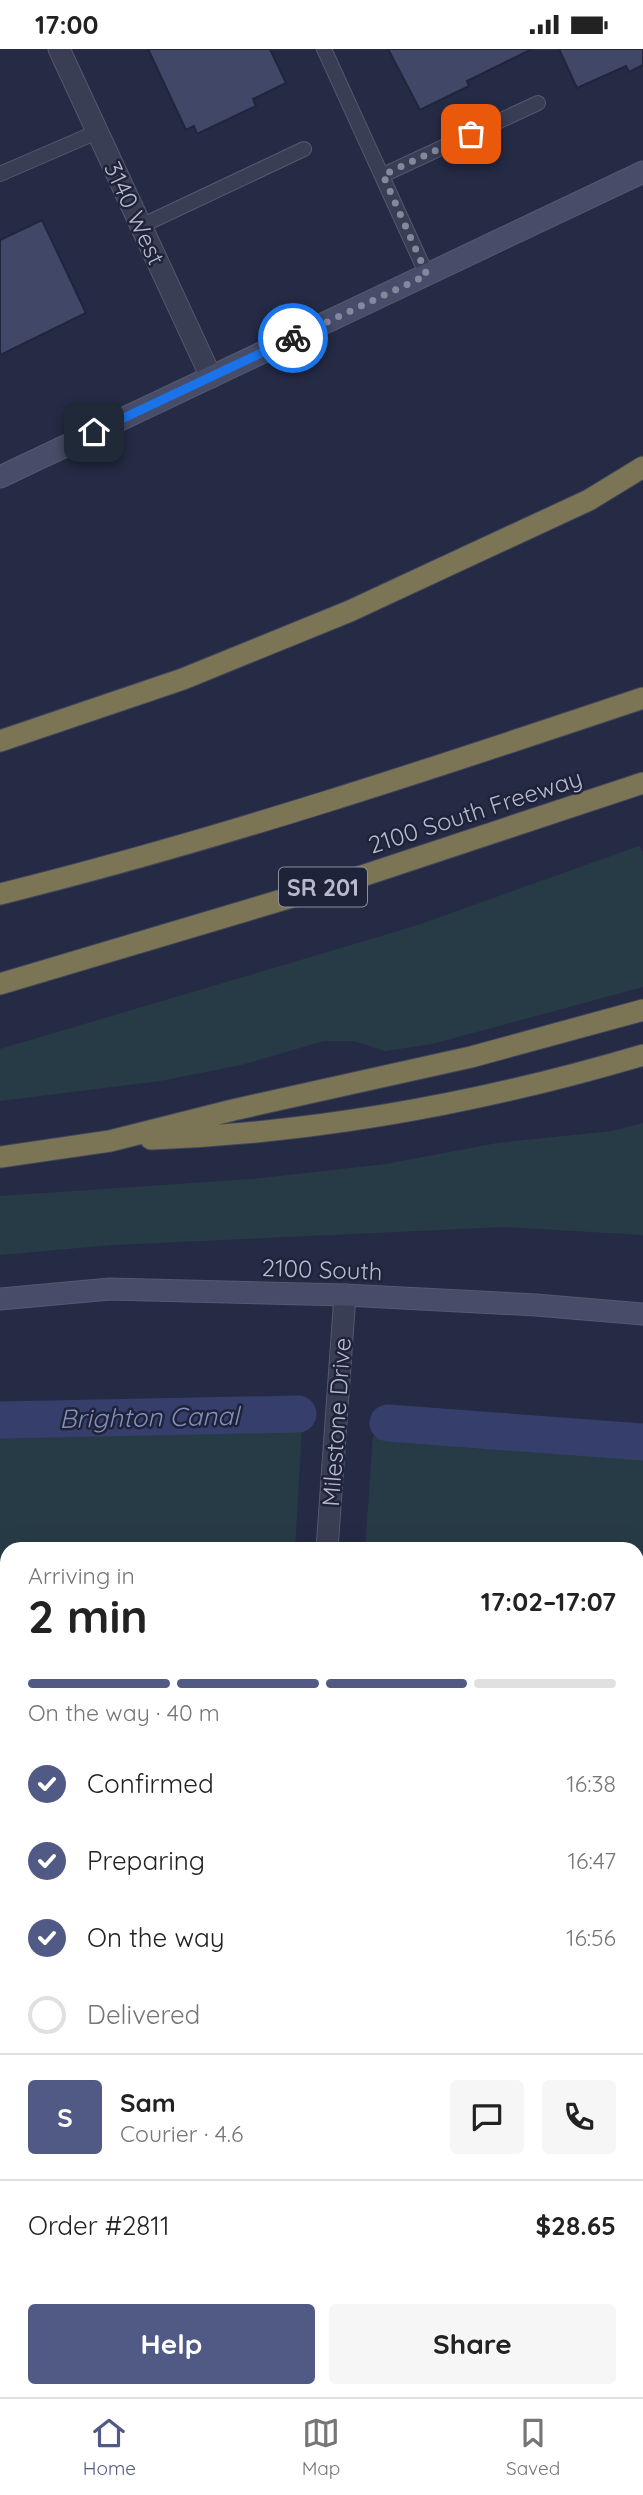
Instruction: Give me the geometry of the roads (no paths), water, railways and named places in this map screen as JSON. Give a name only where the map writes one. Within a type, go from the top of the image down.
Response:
[{"type":"highway","points":[[0,741],[183,679],[351,611],[589,500],[643,467]]},
{"type":"highway","points":[[589,500],[643,482]]},
{"type":"highway","points":[[0,894],[163,850],[401,779],[643,698]]},
{"type":"highway","name":"2100 South Freeway","points":[[0,984],[359,877],[643,783]]},
{"type":"highway","points":[[110,1141],[233,1110],[471,1057],[643,1010]]},
{"type":"highway","points":[[0,1157],[110,1141],[236,1134],[358,1119],[495,1095],[643,1055]]},
{"type":"main road","points":[[0,477],[643,172]]},
{"type":"main road","name":"2100 South","points":[[0,1299],[110,1289],[345,1295],[536,1305],[643,1314]]},
{"type":"main road","points":[[536,1305],[643,1306]]},
{"type":"street","name":"3140 West","points":[[59,49],[211,377]]},
{"type":"street","name":"Milestone Drive","points":[[327,1542],[345,1295]]},
{"type":"lane","points":[[324,49],[427,275]]},
{"type":"lane","points":[[383,175],[538,103]]},
{"type":"lane","points":[[0,174],[97,132]]},
{"type":"lane","points":[[141,226],[304,149]]},
{"type":"waterway","name":"Brighton Canal","points":[[0,1420],[298,1414]]},
{"type":"waterway","name":"Brighton Canal","points":[[388,1423],[643,1442]]}]
